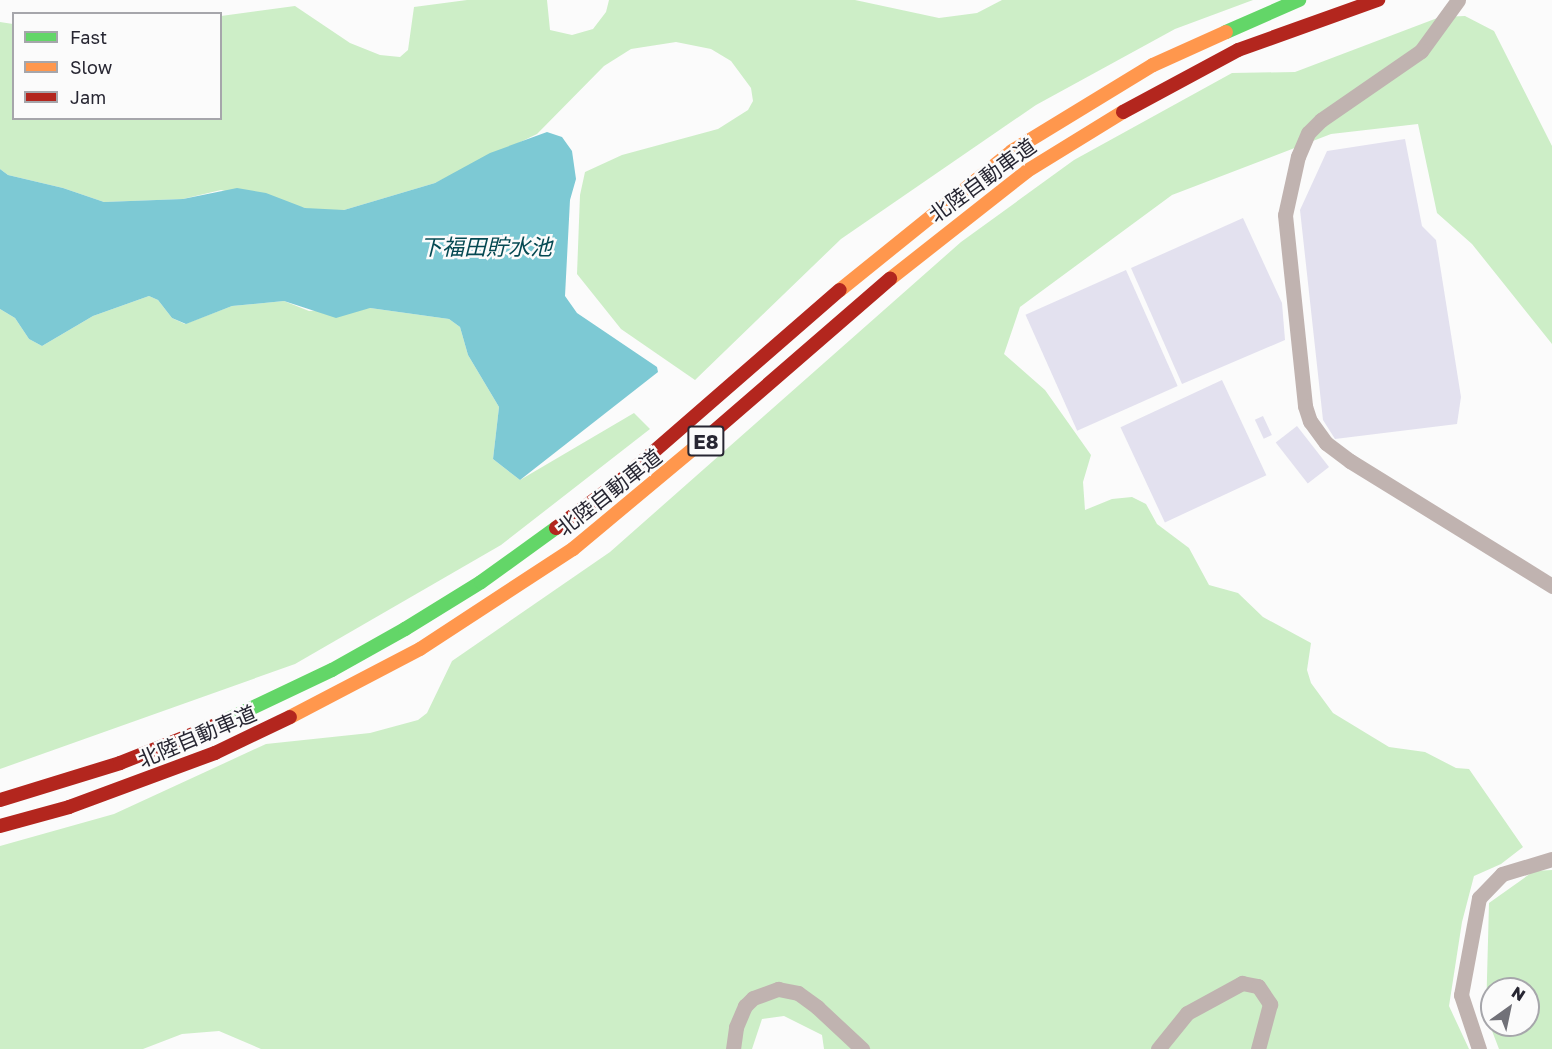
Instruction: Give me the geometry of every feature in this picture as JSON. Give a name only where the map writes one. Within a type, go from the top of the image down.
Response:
[{"type":"highway","name":"北陸自動車道","points":[[0,800],[110,766],[198,733],[332,670],[405,629],[508,563],[620,482],[874,260],[1012,152],[1153,65],[1299,0]]},
{"type":"highway","name":"北陸自動車道","points":[[0,826],[69,807],[215,753],[341,693],[420,649],[573,549],[637,499],[892,277],[1027,171],[1165,86],[1238,50],[1378,0]]},
{"type":"street","points":[[1458,0],[1421,51],[1321,120],[1308,133],[1298,156],[1285,214],[1305,406],[1310,421],[1326,443],[1350,461],[1552,585]]},
{"type":"street","points":[[1479,1049],[1461,995],[1479,898],[1502,874],[1552,859]]},
{"type":"street","points":[[1158,1049],[1187,1013],[1242,983],[1258,986],[1270,1004],[1257,1049]]},
{"type":"street","points":[[733,1049],[736,1027],[746,1006],[753,998],[778,989],[798,993],[817,1007],[862,1049]]},
{"type":"green space","points":[[467,0],[547,0],[550,30],[572,35],[593,29],[606,12],[609,0],[855,0],[939,18],[977,13],[1002,0],[1253,0],[1175,29],[1036,105],[841,239],[695,380],[621,329],[577,274],[580,195],[585,172],[622,155],[718,129],[748,110],[753,101],[751,88],[731,61],[711,49],[676,42],[631,49],[604,66],[537,134],[435,183],[344,210],[319,211],[221,190],[183,199],[104,202],[63,188],[8,175],[0,169],[0,22],[12,24],[12,120],[222,120],[222,16],[295,6],[350,43],[380,55],[400,57],[408,50],[414,7]]},
{"type":"green space","points":[[1465,16],[1494,31],[1552,146],[1552,344],[1472,244],[1437,213],[1418,124],[1331,134],[1172,195],[1020,307],[1004,354],[1045,390],[1091,455],[1083,482],[1085,510],[1112,499],[1132,497],[1146,504],[1157,524],[1189,548],[1209,585],[1238,593],[1263,617],[1311,643],[1307,670],[1311,683],[1333,713],[1389,747],[1425,752],[1456,768],[1469,769],[1523,847],[1501,864],[1474,876],[1462,922],[1449,1006],[1469,1049],[824,1049],[822,1035],[784,1016],[762,1019],[752,1049],[261,1049],[219,1031],[182,1034],[143,1049],[0,1049],[0,846],[114,814],[266,744],[370,733],[418,720],[427,713],[452,661],[610,552],[961,242],[1074,160],[1232,73],[1295,72],[1440,17]]},
{"type":"green space","points":[[149,296],[158,300],[172,318],[185,324],[232,306],[284,301],[309,311],[370,308],[449,319],[460,327],[468,355],[499,407],[493,459],[520,480],[634,413],[650,429],[501,545],[295,664],[0,769],[0,309],[15,318],[29,339],[42,346],[93,316]]},
{"type":"green space","points":[[1552,870],[1552,1049],[1499,1049],[1494,1037],[1540,1037],[1540,977],[1487,977],[1489,903],[1534,871]]},
{"type":"water","name":"下福田貯水池","points":[[547,132],[562,137],[572,151],[576,179],[570,200],[565,296],[577,313],[657,367],[658,372],[520,480],[493,459],[499,407],[468,355],[460,327],[449,319],[370,308],[336,318],[284,301],[232,306],[186,324],[172,318],[158,300],[149,296],[93,316],[42,346],[29,339],[15,318],[0,309],[0,169],[8,175],[63,188],[104,202],[183,199],[237,188],[266,193],[305,208],[344,210],[435,183],[490,153]]},
{"type":"building","points":[[1405,139],[1422,226],[1436,240],[1461,397],[1457,424],[1335,439],[1323,420],[1300,210],[1327,151]]},
{"type":"building","points":[[1243,218],[1282,303],[1285,340],[1182,384],[1131,268]]},
{"type":"building","points":[[1126,270],[1178,386],[1077,431],[1026,315]]},
{"type":"building","points":[[1222,380],[1266,475],[1165,522],[1120,427]]},
{"type":"building","points":[[1263,416],[1272,435],[1264,439],[1255,420]]},
{"type":"building","points":[[1297,426],[1329,467],[1308,484],[1276,443]]},
{"type":"traffic: fast","points":[[1226,32],[1299,0]]},
{"type":"traffic: fast","points":[[216,725],[332,670],[405,629],[481,582],[556,528]]},
{"type":"traffic: slow","points":[[840,290],[1012,151],[1153,65],[1226,32]]},
{"type":"traffic: slow","points":[[890,279],[1027,171],[1123,112]]},
{"type":"traffic: slow","points":[[290,717],[420,649],[573,549],[705,439]]},
{"type":"traffic: jam","points":[[1123,112],[1238,50],[1378,0]]},
{"type":"traffic: jam","points":[[705,439],[890,279]]},
{"type":"traffic: jam","points":[[556,528],[620,481],[840,290]]},
{"type":"traffic: jam","points":[[0,826],[69,807],[215,753],[290,717]]},
{"type":"traffic: jam","points":[[0,800],[120,763],[216,725]]}]
